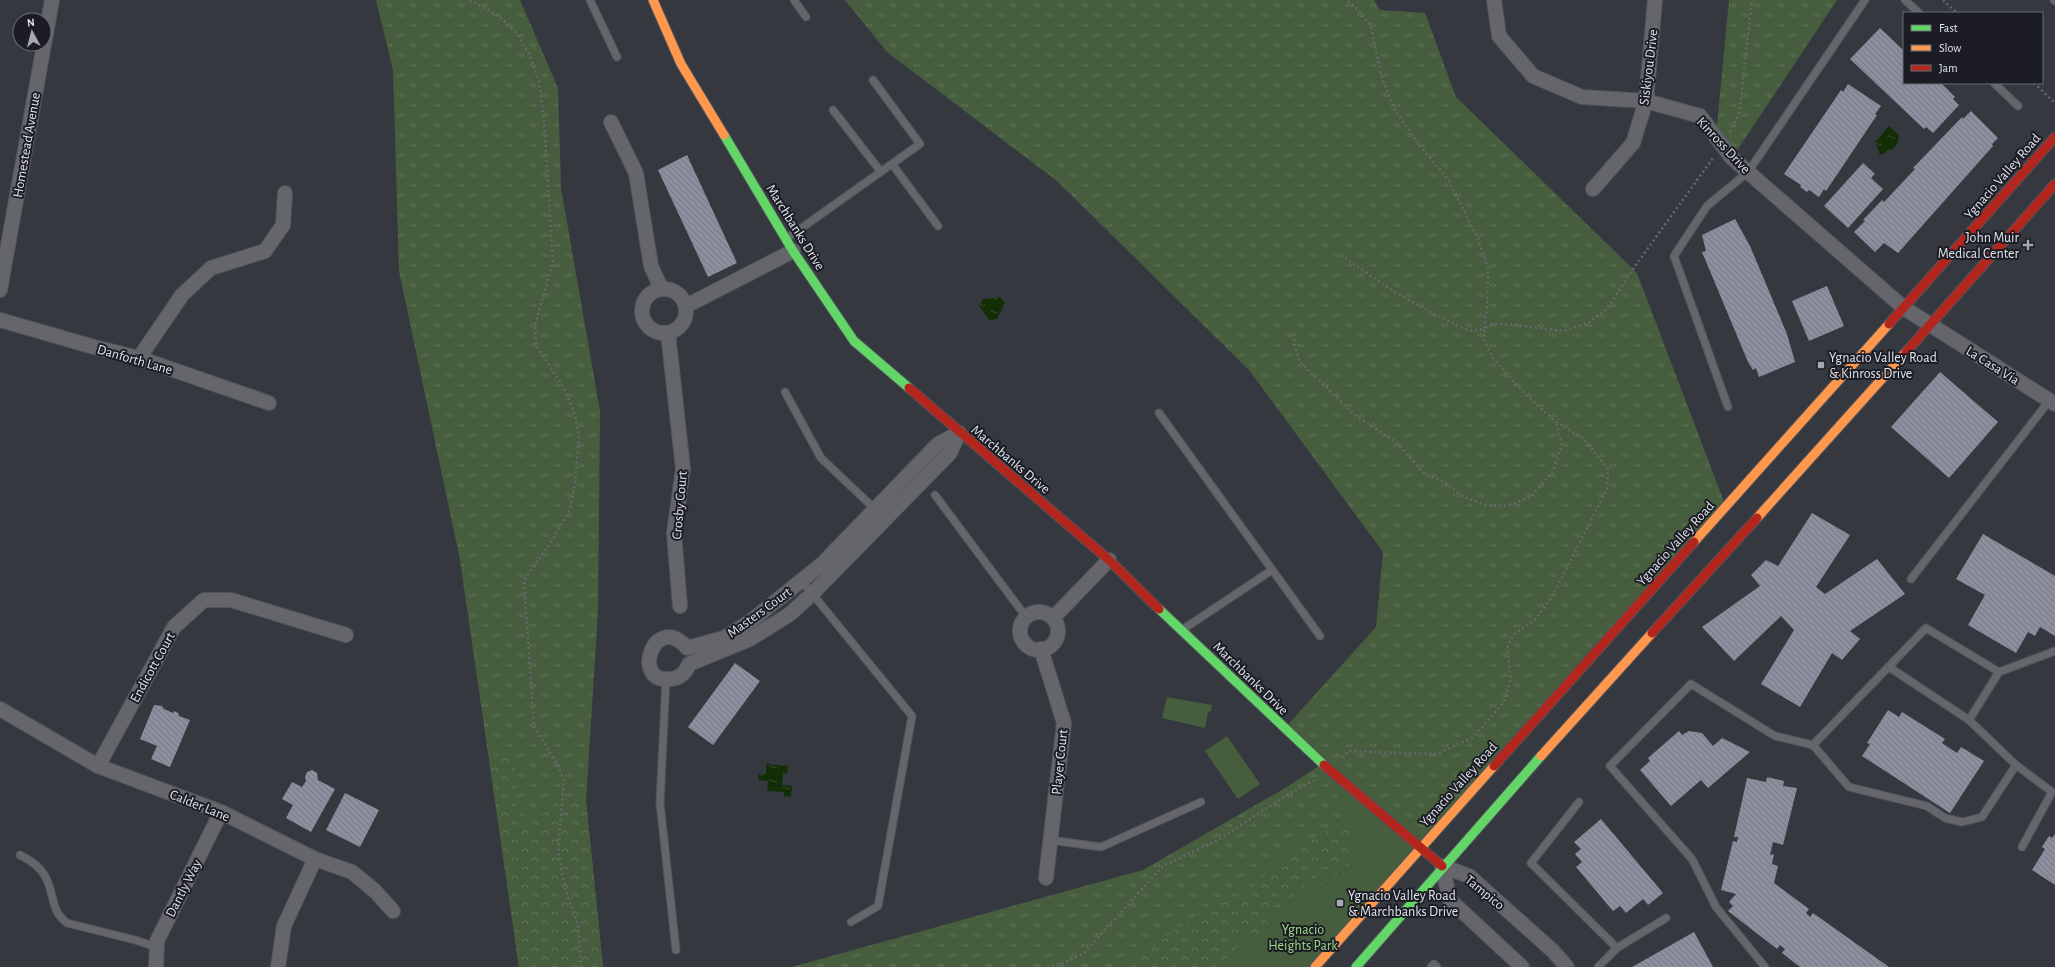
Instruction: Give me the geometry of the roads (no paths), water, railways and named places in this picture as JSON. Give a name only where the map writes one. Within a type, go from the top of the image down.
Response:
[{"type":"main road","name":"Marchbanks Drive","points":[[653,0],[681,64],[790,245],[854,341],[959,433],[1109,560],[1330,771],[1442,866]]},
{"type":"main road","name":"Ygnacio Valley Road","points":[[1315,967],[2055,137]]},
{"type":"main road","points":[[1356,967],[1442,866],[1930,327],[2055,184]]},
{"type":"street","name":"Homestead Avenue","points":[[0,290],[52,0]]},
{"type":"street","name":"Kinross Drive","points":[[1494,0],[1500,36],[1533,76],[1582,97],[1646,100],[1700,116],[1732,158],[1904,308],[1930,327]]},
{"type":"street","name":"Siskiyou Drive","points":[[1593,189],[1633,143],[1646,100],[1656,0]]},
{"type":"street","points":[[611,122],[636,173],[651,266],[661,288]]},
{"type":"street","points":[[139,358],[182,295],[211,268],[265,251],[283,225],[285,193]]},
{"type":"street","points":[[686,306],[790,245]]},
{"type":"street","points":[[661,288],[674,290],[679,294],[686,306],[687,312],[683,323],[674,331],[668,333],[654,331],[644,322],[642,315],[644,301],[648,295],[661,288]]},
{"type":"street","name":"Danforth Lane","points":[[0,320],[94,347],[139,358],[269,403]]},
{"type":"street","name":"La Casa Via","points":[[1930,327],[2052,403]]},
{"type":"street","name":"Crosby Court","points":[[668,333],[683,469],[674,534],[680,606]]},
{"type":"street","name":"Masters Court","points":[[959,433],[950,453],[813,593],[790,614],[750,639],[689,664],[681,676],[666,679],[656,675],[650,666],[649,654],[656,643],[671,638],[683,643],[687,648],[724,638],[750,621],[822,564],[875,507],[938,444],[959,433]]},
{"type":"street","points":[[1053,618],[1109,560]]},
{"type":"street","name":"Endicott Court","points":[[98,766],[174,626],[204,600],[231,600],[346,636]]},
{"type":"street","points":[[1043,612],[1053,618],[1058,628],[1056,640],[1052,645],[1041,649],[1030,647],[1022,638],[1021,627],[1026,617],[1031,614],[1043,612]]},
{"type":"street","name":"Player Court","points":[[1041,649],[1064,723],[1046,878]]},
{"type":"street","name":"Calder Lane","points":[[0,709],[98,766],[221,812],[315,859],[352,872],[375,891],[393,910]]},
{"type":"street","name":"Dantly Way","points":[[156,967],[157,941],[221,812]]},
{"type":"street","points":[[278,967],[284,926],[315,859]]},
{"type":"street","name":"Tampico","points":[[1442,866],[1450,900],[1522,967]]},
{"type":"street","name":"Tampico","points":[[1442,866],[1469,876],[1553,951],[1567,967]]},
{"type":"lane","points":[[590,0],[617,57]]},
{"type":"lane","points":[[794,0],[806,17]]},
{"type":"lane","points":[[1728,406],[1674,256],[1707,206],[1748,172],[1865,0]]},
{"type":"lane","points":[[1905,0],[1918,12]]},
{"type":"lane","points":[[790,245],[881,172],[920,144],[873,80]]},
{"type":"lane","points":[[1995,84],[2018,106]]},
{"type":"lane","points":[[832,110],[881,172]]},
{"type":"lane","points":[[892,164],[938,226]]},
{"type":"lane","points":[[785,392],[821,458],[875,507],[883,521]]},
{"type":"lane","points":[[1911,580],[2052,403]]},
{"type":"lane","points":[[1159,413],[1320,636]]},
{"type":"lane","points":[[935,494],[1026,617]]},
{"type":"lane","points":[[1182,630],[1272,570]]},
{"type":"lane","points":[[801,580],[912,716],[878,906],[851,922]]},
{"type":"lane","points":[[1813,745],[1926,628],[1999,672]]},
{"type":"lane","points":[[1969,720],[1999,672],[2055,650]]},
{"type":"lane","points":[[1889,667],[1969,720],[2016,765],[2052,792],[2022,847]]},
{"type":"lane","points":[[666,679],[660,803],[676,950]]},
{"type":"lane","points":[[1765,967],[1716,907],[1692,859],[1610,766],[1691,684],[1775,736],[1813,745],[1849,786],[1927,806],[1945,818],[1962,822],[1982,817],[2016,765]]},
{"type":"lane","points":[[1050,840],[1101,847],[1201,802]]},
{"type":"lane","points":[[1579,802],[1531,863],[1617,948]]},
{"type":"lane","points":[[20,855],[39,867],[46,877],[54,906],[59,917],[67,923],[157,947]]},
{"type":"lane","points":[[1598,967],[1617,948],[1666,918]]},
{"type":"lane","points":[[1432,967],[1434,964],[1437,967]]},
{"type":"water","points":[[1889,126],[1898,134],[1898,142],[1894,148],[1880,155],[1875,142]]},
{"type":"water","points":[[1000,297],[1005,303],[997,319],[989,320],[979,306],[983,299]]},
{"type":"water","points":[[766,764],[788,766],[787,774],[783,774],[782,785],[792,786],[791,797],[784,796],[784,792],[767,791],[768,781],[758,780],[759,774],[766,774]]},
{"type":"place","name":"John Muir Medical Center","points":[[2028,245]]},
{"type":"place","name":"Ygnacio Valley Road & Kinross Drive","points":[[1821,365]]},
{"type":"place","name":"Ygnacio Valley Road & Marchbanks Drive","points":[[1340,903]]},
{"type":"park label","name":"Ygnacio Heights Park","points":[[1303,938]]}]
